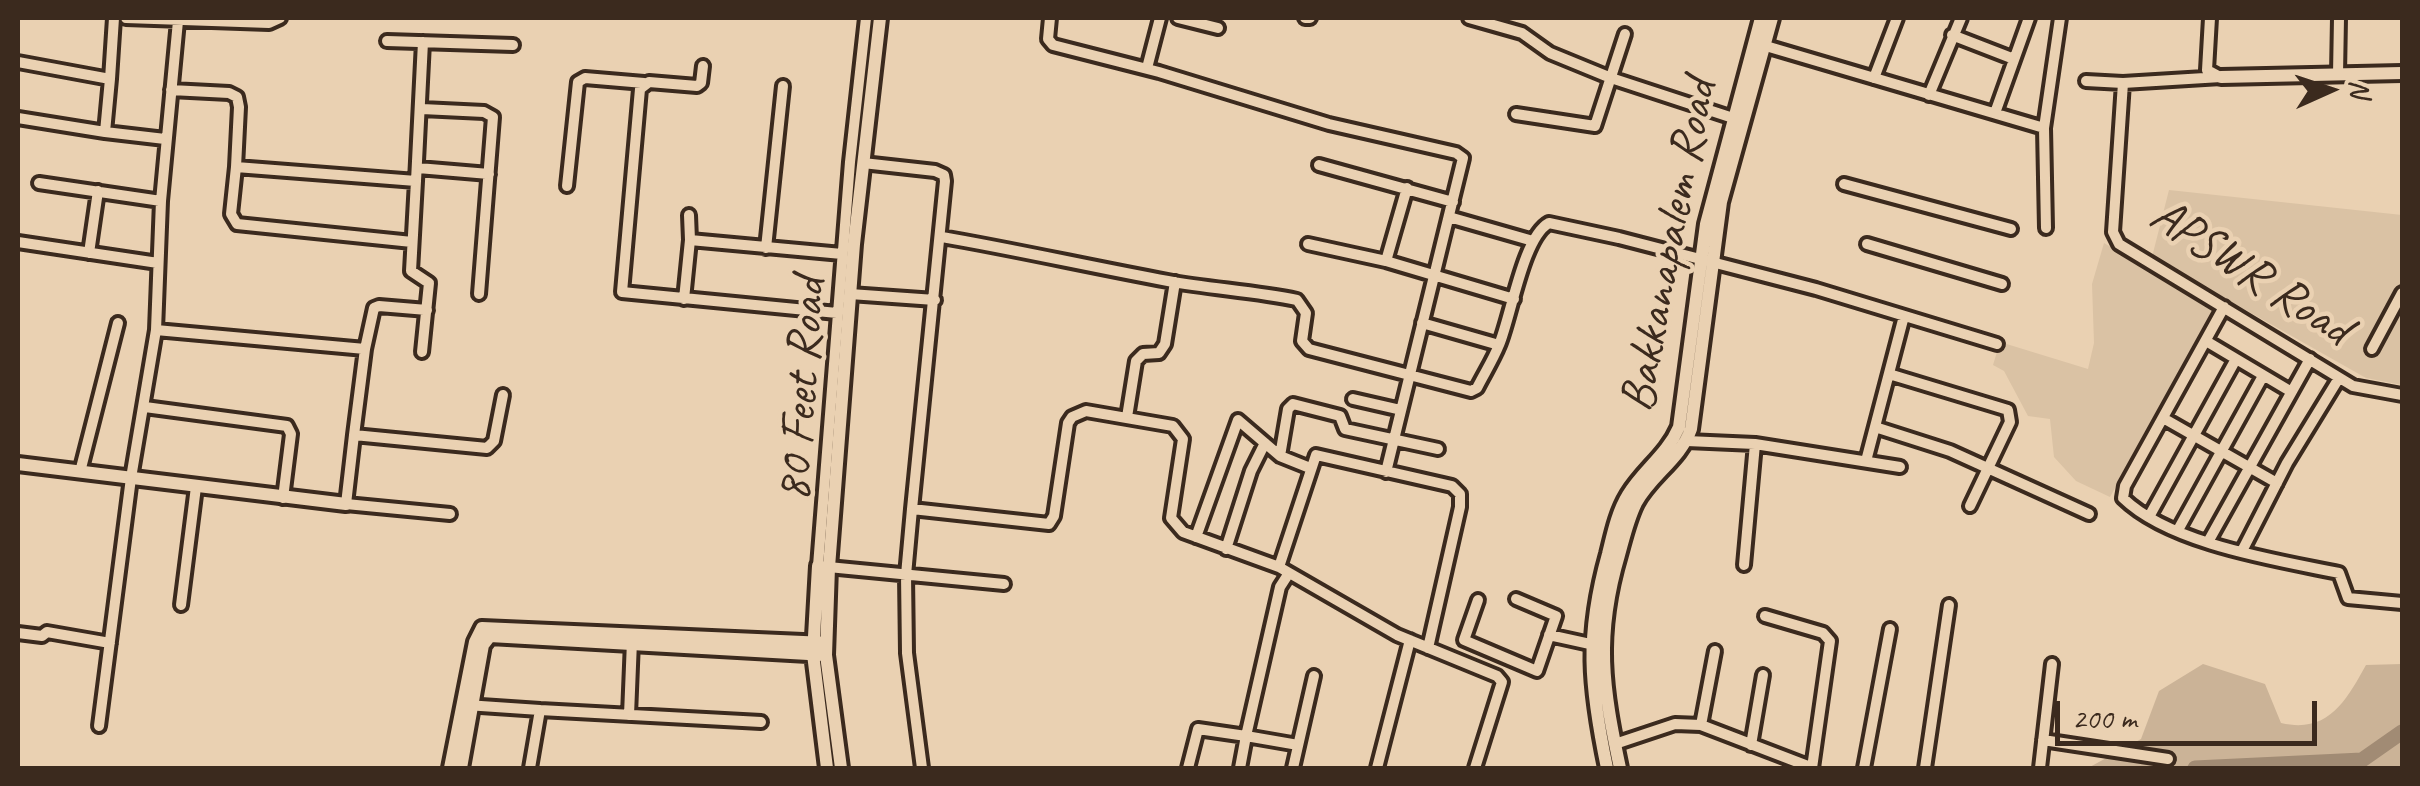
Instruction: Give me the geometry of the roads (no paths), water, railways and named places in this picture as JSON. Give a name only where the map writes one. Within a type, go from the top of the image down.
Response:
[{"type":"street","points":[[105,132],[114,18]]},
{"type":"street","points":[[126,18],[268,23],[280,18]]},
{"type":"street","points":[[866,18],[837,313],[823,566],[1004,584]]},
{"type":"street","name":"80 Feet Road","points":[[819,649],[823,566],[880,18]]},
{"type":"street","points":[[1050,18],[1048,39],[1053,45],[1146,68],[1329,124],[1464,158],[1386,472]]},
{"type":"street","points":[[1146,68],[1160,18]]},
{"type":"street","points":[[1178,18],[1218,28]]},
{"type":"street","points":[[1469,18],[1522,33],[1550,53],[1611,78],[1732,118]]},
{"type":"street","name":"Bakkanapalem Road","points":[[1608,768],[1591,678],[1590,644],[1599,586],[1619,514],[1637,483],[1667,451],[1679,428],[1708,262],[1706,224],[1732,118],[1758,44],[1761,18]]},
{"type":"street","points":[[1620,768],[1601,658],[1616,563],[1636,504],[1687,440],[1695,413],[1708,262],[1758,44],[1772,18]]},
{"type":"street","points":[[1874,78],[1897,18]]},
{"type":"street","points":[[1929,95],[1961,18]]},
{"type":"street","points":[[1995,113],[2029,18]]},
{"type":"street","points":[[2046,228],[2044,128],[2060,18]]},
{"type":"street","points":[[2210,18],[2208,70],[2221,77]]},
{"type":"street","points":[[2338,18],[2338,74]]},
{"type":"street","points":[[99,726],[131,478],[156,330],[160,201],[178,21]]},
{"type":"street","points":[[1516,114],[1596,126],[1625,34]]},
{"type":"street","points":[[1952,35],[2014,59]]},
{"type":"street","points":[[387,41],[513,45]]},
{"type":"street","points":[[422,352],[429,282],[412,274],[412,242],[423,42]]},
{"type":"street","points":[[1758,44],[2044,128]]},
{"type":"street","points":[[18,62],[110,80]]},
{"type":"street","points":[[567,186],[576,88],[581,79],[697,86],[704,66]]},
{"type":"street","points":[[2086,82],[2402,73]]},
{"type":"street","points":[[644,83],[638,95],[622,292],[837,313]]},
{"type":"street","name":"APSWR Road","points":[[2124,83],[2113,232],[2128,252],[2353,386],[2402,395]]},
{"type":"street","points":[[766,248],[783,86]]},
{"type":"street","points":[[171,90],[228,93],[237,97],[240,107],[231,214],[237,224],[412,242]]},
{"type":"street","points":[[422,109],[491,115],[479,294]]},
{"type":"street","points":[[18,118],[165,139]]},
{"type":"street","points":[[863,163],[944,175],[942,236],[906,575],[906,652],[922,768]]},
{"type":"street","points":[[1319,165],[1453,202]]},
{"type":"street","points":[[236,167],[416,181]]},
{"type":"street","points":[[418,168],[489,174]]},
{"type":"street","points":[[39,184],[160,201]]},
{"type":"street","points":[[1844,184],[2011,229]]},
{"type":"street","points":[[1386,261],[1406,188]]},
{"type":"street","points":[[88,253],[98,191]]},
{"type":"street","points":[[684,299],[689,215]]},
{"type":"street","points":[[1449,217],[1532,240]]},
{"type":"street","points":[[942,236],[1175,282],[1296,300],[1306,312],[1304,346],[1471,390],[1478,388],[1499,345],[1532,240],[1543,225],[1554,222],[1816,289],[1996,344]]},
{"type":"street","points":[[690,240],[842,254]]},
{"type":"street","points":[[18,242],[158,264]]},
{"type":"street","points":[[1308,244],[1386,261],[1514,299]]},
{"type":"street","points":[[1867,244],[2002,284]]},
{"type":"street","points":[[1127,417],[1136,360],[1143,354],[1159,353],[1165,344],[1175,282]]},
{"type":"street","points":[[2372,349],[2402,293]]},
{"type":"street","points":[[850,294],[934,300]]},
{"type":"street","points":[[2224,306],[2122,493],[2127,502],[2208,542],[2339,573],[2348,598],[2402,603]]},
{"type":"street","points":[[346,504],[365,349],[374,308],[427,310]]},
{"type":"street","points":[[1866,461],[1904,316]]},
{"type":"street","points":[[80,472],[118,323]]},
{"type":"street","points":[[1422,323],[1499,345]]},
{"type":"street","points":[[156,330],[365,349]]},
{"type":"street","points":[[2206,342],[2290,392]]},
{"type":"street","points":[[2150,515],[2236,359]]},
{"type":"street","points":[[2208,542],[2310,359]]},
{"type":"street","points":[[1889,374],[2008,410],[2010,422],[1970,506]]},
{"type":"street","points":[[2178,530],[2264,376]]},
{"type":"street","points":[[2242,551],[2338,378]]},
{"type":"street","points":[[354,435],[487,448],[494,441],[503,396]]},
{"type":"street","points":[[1353,398],[1400,410]]},
{"type":"street","points":[[1280,456],[1288,409],[1293,404],[1340,416],[1345,428],[1438,449]]},
{"type":"street","points":[[145,408],[287,426],[291,434],[283,498]]},
{"type":"street","points":[[912,508],[1049,524],[1054,516],[1072,417],[1086,410],[1174,426],[1183,439],[1171,518],[1183,532],[1284,570],[1410,640],[1498,676],[1502,682],[1475,768]]},
{"type":"street","points":[[2163,418],[2277,483]]},
{"type":"street","points":[[1196,537],[1235,422],[1244,423],[1280,456],[1310,468]]},
{"type":"street","points":[[1874,427],[1950,451],[2088,514]]},
{"type":"street","points":[[1687,440],[1756,444],[1900,468]]},
{"type":"street","points":[[1226,548],[1264,443]]},
{"type":"street","points":[[1744,565],[1756,444]]},
{"type":"street","points":[[1240,768],[1284,570],[1316,455],[1452,486],[1460,494],[1428,648]]},
{"type":"street","points":[[18,464],[283,498],[450,514]]},
{"type":"street","points":[[181,605],[196,486]]},
{"type":"street","points":[[1478,600],[1464,640],[1536,670],[1556,616],[1516,599]]},
{"type":"street","points":[[1924,768],[1949,604]]},
{"type":"street","points":[[1615,744],[1674,724],[1701,725],[1812,768],[1830,641],[1823,633],[1765,616]]},
{"type":"street","points":[[461,768],[477,635],[482,628],[819,649]]},
{"type":"street","points":[[1864,768],[1890,630]]},
{"type":"street","points":[[18,633],[42,636],[47,632],[110,643]]},
{"type":"street","points":[[1549,635],[1590,644]]},
{"type":"street","points":[[629,715],[632,639]]},
{"type":"street","points":[[1377,768],[1410,640]]},
{"type":"street","points":[[819,649],[827,768]]},
{"type":"street","points":[[819,649],[840,768]]},
{"type":"street","points":[[1701,725],[1715,651]]},
{"type":"street","points":[[2040,768],[2052,664]]},
{"type":"street","points":[[1755,746],[1763,675]]},
{"type":"street","points":[[1293,768],[1314,676]]},
{"type":"street","points":[[467,705],[761,722]]},
{"type":"street","points":[[450,768],[467,705]]},
{"type":"street","points":[[530,768],[540,710]]},
{"type":"street","points":[[1188,768],[1198,729],[1298,745]]},
{"type":"street","points":[[2043,740],[2168,758]]},
{"type":"waterway","points":[[2195,768],[2362,760],[2402,732]]}]
